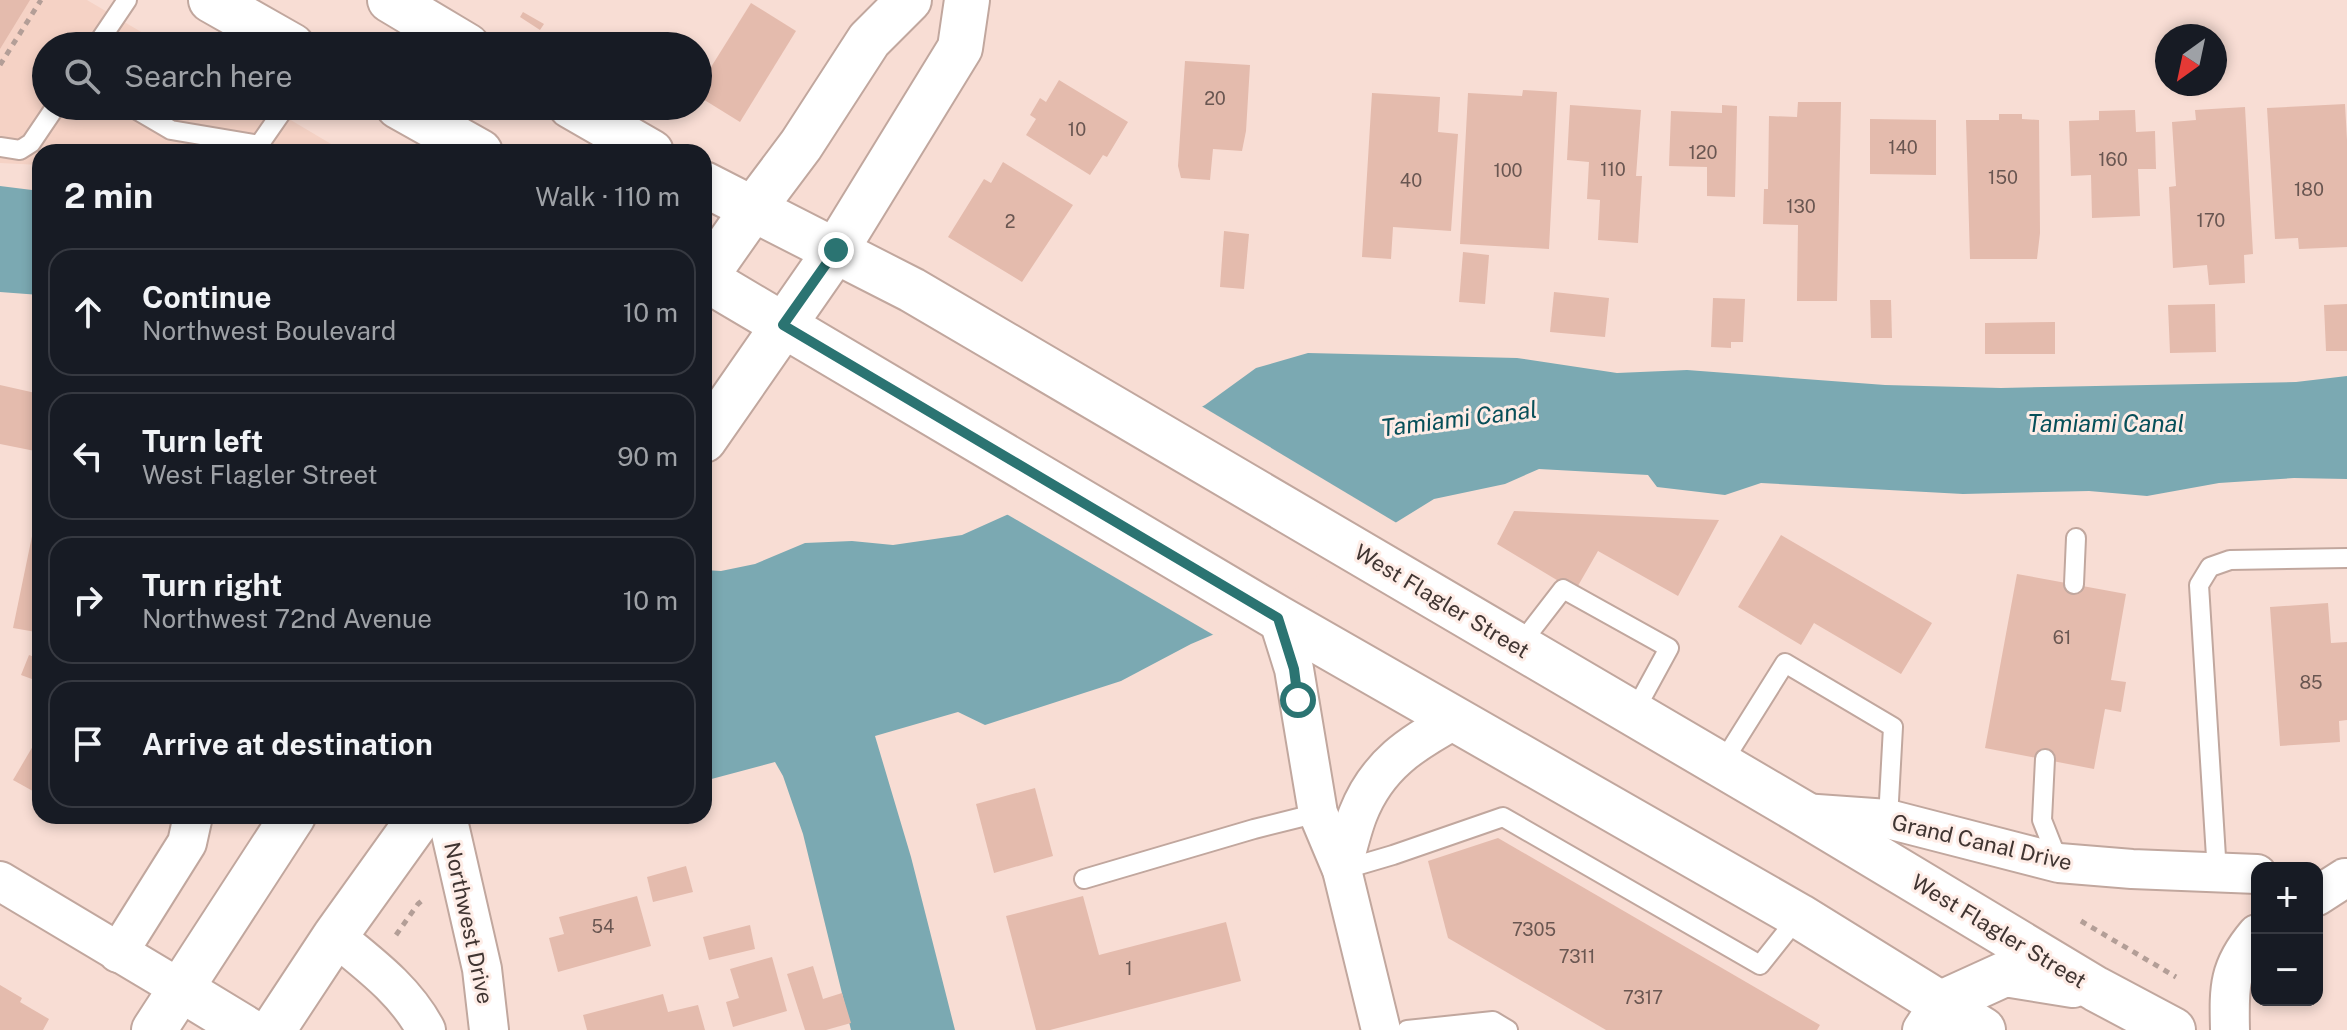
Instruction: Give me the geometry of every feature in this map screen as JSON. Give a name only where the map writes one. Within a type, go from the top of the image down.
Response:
[{"type":"main road","points":[[211,0],[267,32]]},
{"type":"main road","points":[[390,0],[444,32]]},
{"type":"main road","points":[[712,267],[801,145],[869,40],[909,0]]},
{"type":"main road","points":[[712,428],[836,250],[960,48],[967,0]]},
{"type":"main road","points":[[422,120],[464,144]]},
{"type":"main road","points":[[595,120],[637,144]]},
{"type":"main road","name":"West Flagler Street","points":[[712,188],[901,284],[1000,341],[2096,989],[2173,1030]]},
{"type":"main road","points":[[712,283],[1278,618],[1799,916],[1930,1017],[1983,1030]]},
{"type":"main road","points":[[154,1030],[288,824]]},
{"type":"main road","points":[[273,1030],[335,936],[415,824]]},
{"type":"main road","points":[[1930,1017],[2005,974],[2096,989]]},
{"type":"main road","points":[[179,988],[248,1030]]},
{"type":"street","points":[[1278,618],[1294,669],[1318,813],[1342,870],[1381,1030]]},
{"type":"street","points":[[1342,870],[1357,815],[1381,774],[1418,740],[1456,719]]},
{"type":"street","name":"Grand Canal Drive","points":[[1803,813],[1888,819],[2059,863],[2251,874]]},
{"type":"street","points":[[118,953],[187,843],[191,824]]},
{"type":"street","name":"Northwest Drive","points":[[449,824],[482,969],[489,1030]]},
{"type":"street","points":[[0,881],[179,988]]},
{"type":"street","points":[[335,936],[388,979],[426,1030]]},
{"type":"street","points":[[2230,1030],[2231,978],[2251,942]]},
{"type":"lane","points":[[105,32],[127,0]]},
{"type":"lane","points":[[0,147],[20,150],[31,143],[47,120]]},
{"type":"lane","points":[[154,120],[171,130],[253,144]]},
{"type":"lane","points":[[260,144],[276,120]]},
{"type":"lane","points":[[2074,584],[2076,538]]},
{"type":"lane","points":[[2217,873],[2199,585],[2210,567],[2230,560],[2347,558]]},
{"type":"lane","points":[[1518,648],[1563,589],[1669,648],[1633,714]]},
{"type":"lane","points":[[1721,765],[1785,663],[1893,727],[1888,819]]},
{"type":"lane","points":[[2045,759],[2042,820],[2059,863]]},
{"type":"lane","points":[[1084,879],[1318,813]]},
{"type":"lane","points":[[1342,870],[1503,817],[1760,965],[1799,916]]},
{"type":"lane","points":[[1407,1030],[1493,1021],[1508,1030]]},
{"type":"path","points":[[0,65],[41,0]]},
{"type":"path","points":[[392,941],[426,897]]},
{"type":"path","points":[[2081,921],[2179,979]]},
{"type":"shaded area","points":[[0,0],[87,0],[141,32],[32,32],[32,120],[291,120],[331,144],[32,144],[32,165],[0,163]]},
{"type":"water","points":[[0,186],[32,190],[32,294],[0,292]]},
{"type":"water","name":"Tamiami Canal","points":[[1308,353],[1517,358],[1617,373],[1687,370],[1885,385],[2001,388],[2296,382],[2347,376],[2347,479],[2294,478],[2219,483],[2147,496],[2089,491],[1963,494],[1761,483],[1725,495],[1657,487],[1648,475],[1539,469],[1505,484],[1434,499],[1217,633],[1121,681],[985,725],[958,712],[875,736],[911,857],[955,1030],[851,1030],[803,834],[783,776],[775,762],[712,779],[712,570],[755,564],[805,543],[852,541],[893,545],[962,535],[1011,513],[1205,405],[1256,368]]},
{"type":"pier","points":[[1198,404],[1400,525],[1217,637],[1003,512]]},
{"type":"building","points":[[0,0],[30,0],[0,49]]},
{"type":"building","points":[[751,3],[796,31],[740,122],[712,105],[712,66]]},
{"type":"building","points":[[523,12],[544,24],[540,30],[520,17]]},
{"type":"building","points":[[1185,61],[1250,65],[1242,151],[1213,149],[1210,180],[1181,178],[1178,166]]},
{"type":"building","points":[[1059,80],[1128,122],[1107,157],[1103,155],[1090,175],[1026,135],[1036,119],[1030,115],[1040,98],[1046,102]]},
{"type":"building","points":[[1523,90],[1557,92],[1549,249],[1460,244],[1468,93],[1522,96]]},
{"type":"building","points":[[1372,93],[1440,97],[1438,132],[1458,134],[1451,231],[1393,227],[1391,259],[1362,257]]},
{"type":"building","points":[[1798,102],[1841,102],[1837,301],[1797,301],[1798,225],[1763,224],[1764,189],[1768,189],[1769,116],[1797,117]]},
{"type":"building","points":[[2345,104],[2347,247],[2299,249],[2298,238],[2275,239],[2267,108]]},
{"type":"building","points":[[1570,105],[1641,110],[1636,176],[1642,176],[1638,243],[1598,240],[1600,200],[1587,199],[1589,162],[1567,160]]},
{"type":"building","points":[[1722,105],[1737,106],[1735,197],[1707,196],[1707,167],[1669,166],[1671,111],[1722,113]]},
{"type":"building","points":[[2245,107],[2253,254],[2244,255],[2245,283],[2209,285],[2207,265],[2173,268],[2169,187],[2176,186],[2172,122],[2196,120],[2195,110]]},
{"type":"building","points":[[2135,110],[2136,132],[2155,131],[2156,169],[2138,169],[2140,216],[2092,218],[2091,175],[2071,176],[2069,121],[2099,120],[2099,111]]},
{"type":"building","points":[[1999,114],[2022,114],[2022,119],[2039,120],[2040,233],[2037,259],[1970,259],[1966,120],[1999,120]]},
{"type":"building","points":[[1870,119],[1936,120],[1936,175],[1870,174]]},
{"type":"building","points":[[1003,162],[1073,205],[1022,282],[948,237],[984,179],[991,183]]},
{"type":"building","points":[[1224,231],[1249,234],[1244,289],[1220,287]]},
{"type":"building","points":[[1463,252],[1489,255],[1485,304],[1459,302]]},
{"type":"building","points":[[1554,292],[1609,298],[1605,337],[1550,332]]},
{"type":"building","points":[[1713,298],[1745,299],[1743,342],[1731,342],[1731,348],[1711,347]]},
{"type":"building","points":[[1870,300],[1891,300],[1892,338],[1871,338]]},
{"type":"building","points":[[2215,304],[2216,352],[2170,353],[2168,305]]},
{"type":"building","points":[[2347,304],[2347,351],[2326,351],[2324,305]]},
{"type":"building","points":[[2055,322],[2055,354],[1985,354],[1985,323]]},
{"type":"building","points":[[0,385],[32,392],[32,450],[0,444]]},
{"type":"building","points":[[1514,511],[1719,520],[1678,596],[1598,551],[1575,591],[1497,544]]},
{"type":"building","points":[[1781,535],[1932,623],[1901,674],[1814,623],[1801,645],[1738,607]]},
{"type":"building","points":[[32,536],[32,631],[13,628]]},
{"type":"building","points":[[2017,574],[2126,594],[2111,680],[2126,682],[2121,712],[2105,709],[2094,769],[1985,748]]},
{"type":"building","points":[[2328,603],[2331,643],[2347,642],[2347,720],[2339,721],[2340,742],[2280,746],[2270,607]]},
{"type":"building","points":[[29,655],[32,656],[32,679],[21,675]]},
{"type":"building","points":[[32,748],[32,791],[13,780]]},
{"type":"building","points":[[1035,788],[1053,856],[994,873],[976,804]]},
{"type":"building","points":[[1498,838],[1820,1025],[1817,1030],[1606,1030],[1448,938],[1428,861]]},
{"type":"building","points":[[686,866],[693,892],[653,902],[647,877]]},
{"type":"building","points":[[637,896],[651,946],[558,972],[549,938],[564,934],[559,917]]},
{"type":"building","points":[[1083,896],[1099,955],[1226,922],[1241,981],[1050,1030],[1036,1030],[1006,916]]},
{"type":"building","points":[[750,925],[755,949],[709,960],[703,937]]},
{"type":"building","points":[[772,957],[787,1011],[733,1027],[726,1002],[739,998],[730,969]]},
{"type":"building","points":[[813,966],[823,999],[842,993],[851,1023],[826,1030],[805,1030],[787,974]]},
{"type":"building","points":[[0,985],[22,998],[20,1002],[49,1019],[43,1030],[0,1030]]},
{"type":"building","points":[[663,994],[668,1012],[698,1005],[705,1030],[587,1030],[583,1015]]},
{"type":"route","points":[[836,250],[783,325],[1278,618],[1294,669],[1298,700]]}]
